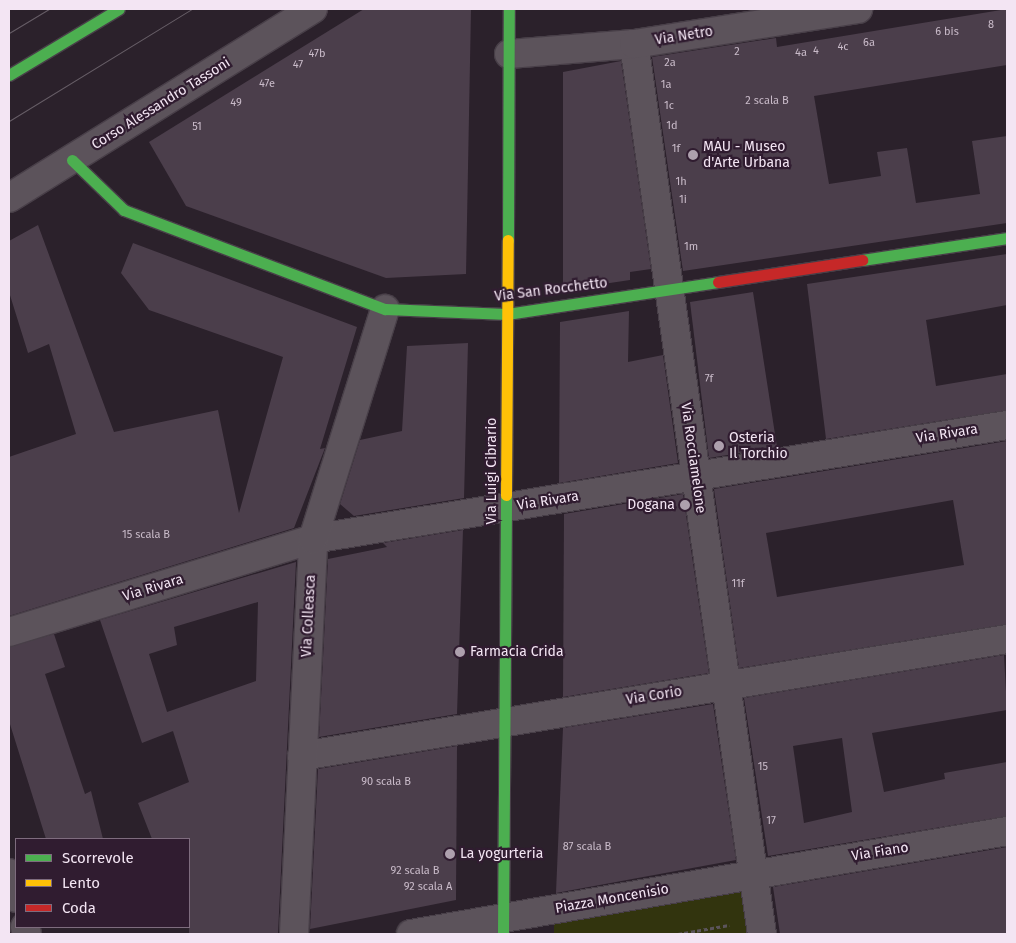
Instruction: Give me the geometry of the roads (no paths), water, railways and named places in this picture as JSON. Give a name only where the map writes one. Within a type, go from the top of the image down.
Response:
[{"type":"street","points":[[9,75],[119,9]]},
{"type":"street","name":"Corso Alessandro Tassoni","points":[[9,198],[313,9]]},
{"type":"street","name":"Via Netro","points":[[510,54],[634,44],[858,9]]},
{"type":"street","name":"Via Luigi Cibrario","points":[[503,927],[508,507],[507,314],[510,54],[506,10]]},
{"type":"street","name":"Via Rocciamelone","points":[[634,44],[668,290],[697,475],[752,873]]},
{"type":"street","name":"Via San Rocchetto","points":[[72,160],[124,210],[385,310],[507,314],[1007,238]]},
{"type":"street","name":"Via Colleasca","points":[[294,934],[312,540],[385,310]]},
{"type":"street","name":"Via Rivara","points":[[9,632],[312,540],[1007,425]]},
{"type":"street","name":"Via Corio","points":[[302,756],[504,720],[1007,639]]},
{"type":"street","name":"Via Fiano","points":[[752,873],[1007,831]]},
{"type":"street","points":[[9,873],[15,894]]},
{"type":"street","points":[[752,873],[761,927]]},
{"type":"street","name":"Piazza Moncenisio","points":[[411,934],[503,927],[752,873]]},
{"type":"tram line","points":[[9,33],[49,9]]},
{"type":"tram line","points":[[9,121],[192,9]]},
{"type":"place","name":"MAU - Museo d'Arte Urbana","points":[[693,155]]},
{"type":"place","name":"Osteria Il Torchio","points":[[719,446]]},
{"type":"place","name":"Dogana","points":[[685,505]]},
{"type":"place","name":"Farmacia Crida","points":[[460,652]]},
{"type":"place","name":"La yogurteria","points":[[450,854]]}]
